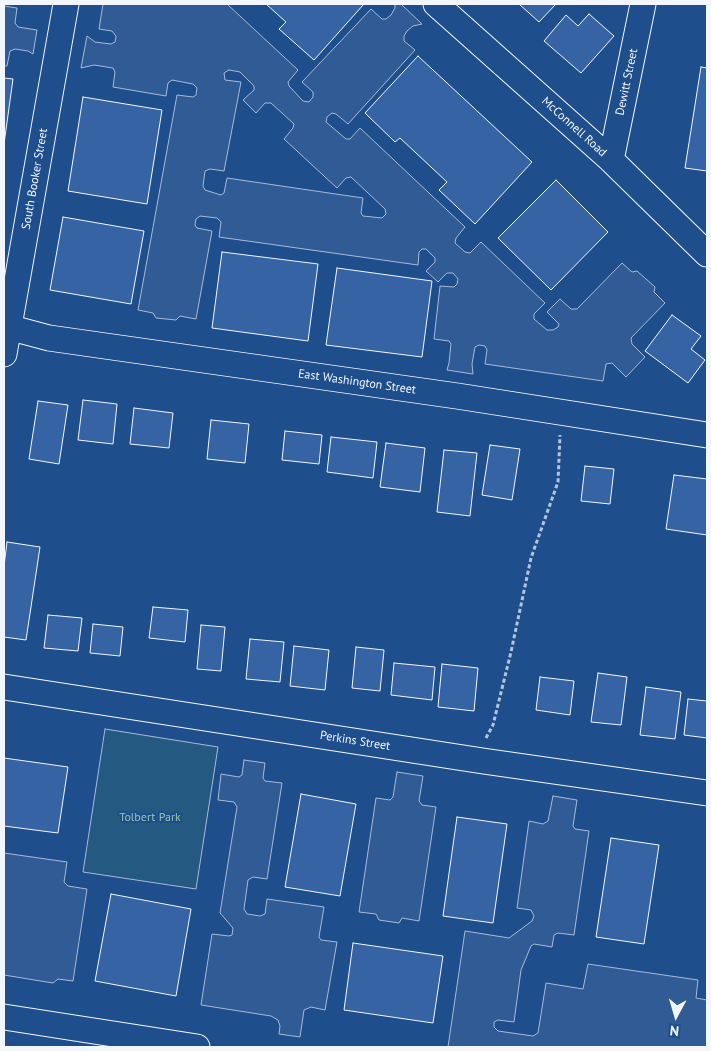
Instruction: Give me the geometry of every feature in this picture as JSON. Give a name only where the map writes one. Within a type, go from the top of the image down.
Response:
[{"type":"street","name":"South Booker Street","points":[[4,354],[6,327],[66,4]]},
{"type":"street","name":"McConnell Road","points":[[436,4],[611,160],[707,254]]},
{"type":"street","name":"Dewitt Street","points":[[611,160],[643,4]]},
{"type":"street","name":"East Washington Street","points":[[6,327],[48,338],[707,435]]},
{"type":"street","name":"Perkins Street","points":[[4,687],[483,761],[707,793]]},
{"type":"street","points":[[4,1017],[197,1047]]},
{"type":"path","points":[[483,761],[486,737],[493,725],[531,558],[558,482],[561,412]]},
{"type":"green space","name":"Tolbert Park","points":[[105,729],[218,747],[196,889],[83,872]]},
{"type":"shaded area","points":[[103,4],[227,4],[298,70],[288,82],[289,86],[303,101],[309,102],[313,97],[313,92],[302,82],[371,9],[382,19],[386,19],[391,15],[395,4],[401,4],[422,24],[413,26],[404,36],[404,41],[415,50],[348,124],[332,113],[327,117],[326,122],[346,139],[350,139],[360,128],[465,227],[456,238],[455,243],[465,252],[470,253],[481,242],[545,303],[534,314],[534,319],[547,330],[553,330],[558,327],[559,324],[547,312],[560,299],[571,309],[577,309],[622,263],[632,272],[637,271],[655,287],[654,292],[665,303],[631,338],[632,344],[645,357],[626,377],[612,363],[606,364],[603,381],[485,364],[487,350],[485,346],[479,345],[475,347],[472,364],[473,374],[447,370],[451,344],[449,341],[434,339],[440,286],[454,287],[458,279],[453,273],[447,273],[438,282],[426,271],[435,262],[435,258],[426,249],[422,249],[419,252],[418,265],[219,237],[221,222],[217,218],[200,216],[196,219],[195,225],[197,228],[212,231],[196,319],[180,316],[176,320],[156,318],[153,313],[138,310],[177,95],[193,97],[196,95],[197,88],[193,84],[172,80],[168,83],[166,96],[113,87],[115,72],[113,68],[94,65],[81,68],[87,36],[95,42],[111,44],[115,42],[116,36],[112,31],[99,29]],"holes":[[[229,70],[240,72],[254,86],[254,90],[243,100],[256,113],[265,103],[271,103],[294,124],[284,139],[337,188],[346,178],[351,177],[385,209],[386,214],[382,218],[363,216],[361,213],[363,198],[227,178],[224,193],[221,195],[205,190],[203,186],[205,171],[210,169],[224,171],[241,82],[225,80],[224,73]]]},
{"type":"shaded area","points":[[4,6],[17,8],[15,23],[18,27],[37,30],[33,54],[28,51],[15,49],[10,51],[7,66],[4,66]]},
{"type":"shaded area","points":[[244,760],[265,763],[263,778],[265,781],[282,783],[267,879],[253,877],[248,880],[244,909],[247,914],[260,916],[265,914],[267,899],[324,907],[319,937],[321,940],[337,942],[325,1010],[311,1007],[304,1010],[300,1037],[279,1034],[280,1026],[278,1020],[271,1016],[201,1005],[212,934],[229,936],[232,935],[233,928],[220,913],[237,807],[234,802],[218,800],[221,774],[239,777],[242,775]]},
{"type":"shaded area","points":[[397,772],[423,776],[419,801],[422,805],[436,807],[419,921],[402,918],[399,923],[379,920],[376,914],[359,912],[376,798],[390,800],[393,797]]},
{"type":"shaded area","points":[[553,796],[577,800],[573,826],[575,829],[589,831],[574,935],[558,933],[554,935],[552,947],[534,944],[531,946],[521,970],[514,1022],[498,1020],[494,1022],[494,1027],[498,1031],[533,1036],[538,1033],[546,983],[583,989],[588,964],[698,980],[696,998],[707,1000],[707,1047],[448,1047],[465,931],[509,938],[532,921],[534,916],[531,910],[517,908],[529,821],[543,824],[548,821]]},
{"type":"shaded area","points":[[4,853],[67,862],[64,882],[68,886],[87,889],[73,981],[58,979],[53,983],[4,975]]},
{"type":"building","points":[[266,4],[364,4],[314,60],[279,29],[286,22]]},
{"type":"building","points":[[519,4],[556,4],[539,22]]},
{"type":"building","points":[[589,14],[614,36],[581,73],[544,41],[566,15],[578,26]]},
{"type":"building","points":[[418,56],[532,162],[475,224],[439,190],[447,182],[400,138],[395,142],[365,113]]},
{"type":"building","points":[[701,67],[707,68],[707,171],[685,168]]},
{"type":"building","points":[[4,78],[13,79],[4,144]]},
{"type":"building","points":[[83,97],[162,110],[147,204],[68,191]]},
{"type":"building","points":[[556,180],[608,232],[551,290],[498,238]]},
{"type":"building","points":[[63,217],[144,231],[131,304],[50,290]]},
{"type":"building","points":[[222,252],[318,264],[308,341],[212,328]]},
{"type":"building","points":[[337,268],[432,281],[422,357],[326,345]]},
{"type":"building","points":[[672,315],[701,336],[691,349],[705,360],[688,383],[645,351]]},
{"type":"building","points":[[83,400],[117,404],[113,444],[78,440]]},
{"type":"building","points":[[38,401],[68,405],[59,464],[29,459]]},
{"type":"building","points":[[134,408],[173,413],[169,448],[130,444]]},
{"type":"building","points":[[211,420],[249,424],[245,463],[207,459]]},
{"type":"building","points":[[285,431],[322,435],[319,464],[282,460]]},
{"type":"building","points":[[331,437],[377,442],[373,478],[327,472]]},
{"type":"building","points":[[386,443],[425,448],[420,492],[380,487]]},
{"type":"building","points":[[490,445],[520,449],[512,500],[482,495]]},
{"type":"building","points":[[444,450],[477,453],[470,516],[437,512]]},
{"type":"building","points":[[585,466],[614,469],[610,504],[581,501]]},
{"type":"building","points":[[674,475],[707,479],[707,535],[666,529]]},
{"type":"building","points":[[7,542],[40,547],[26,640],[4,637],[4,566]]},
{"type":"building","points":[[153,607],[188,610],[185,642],[149,638]]},
{"type":"building","points":[[48,615],[82,618],[78,651],[44,648]]},
{"type":"building","points":[[93,624],[123,627],[120,656],[90,653]]},
{"type":"building","points":[[201,625],[225,627],[221,671],[197,669]]},
{"type":"building","points":[[250,639],[284,642],[280,682],[246,679]]},
{"type":"building","points":[[294,646],[329,650],[325,690],[290,686]]},
{"type":"building","points":[[356,647],[384,650],[380,691],[352,688]]},
{"type":"building","points":[[394,663],[435,667],[432,700],[391,695]]},
{"type":"building","points":[[442,664],[478,668],[474,711],[438,707]]},
{"type":"building","points":[[598,673],[627,677],[621,725],[591,722]]},
{"type":"building","points":[[540,677],[574,681],[570,715],[536,710]]},
{"type":"building","points":[[646,687],[681,692],[675,739],[640,735]]},
{"type":"building","points":[[688,699],[707,701],[707,738],[684,735]]},
{"type":"building","points":[[4,758],[68,767],[58,833],[4,826]]},
{"type":"building","points":[[301,794],[356,804],[340,896],[285,887]]},
{"type":"building","points":[[457,817],[507,824],[493,923],[443,916]]},
{"type":"building","points":[[611,838],[659,845],[644,944],[596,937]]},
{"type":"building","points":[[111,894],[191,909],[176,996],[95,981]]},
{"type":"building","points":[[353,943],[443,956],[433,1023],[344,1010]]}]
